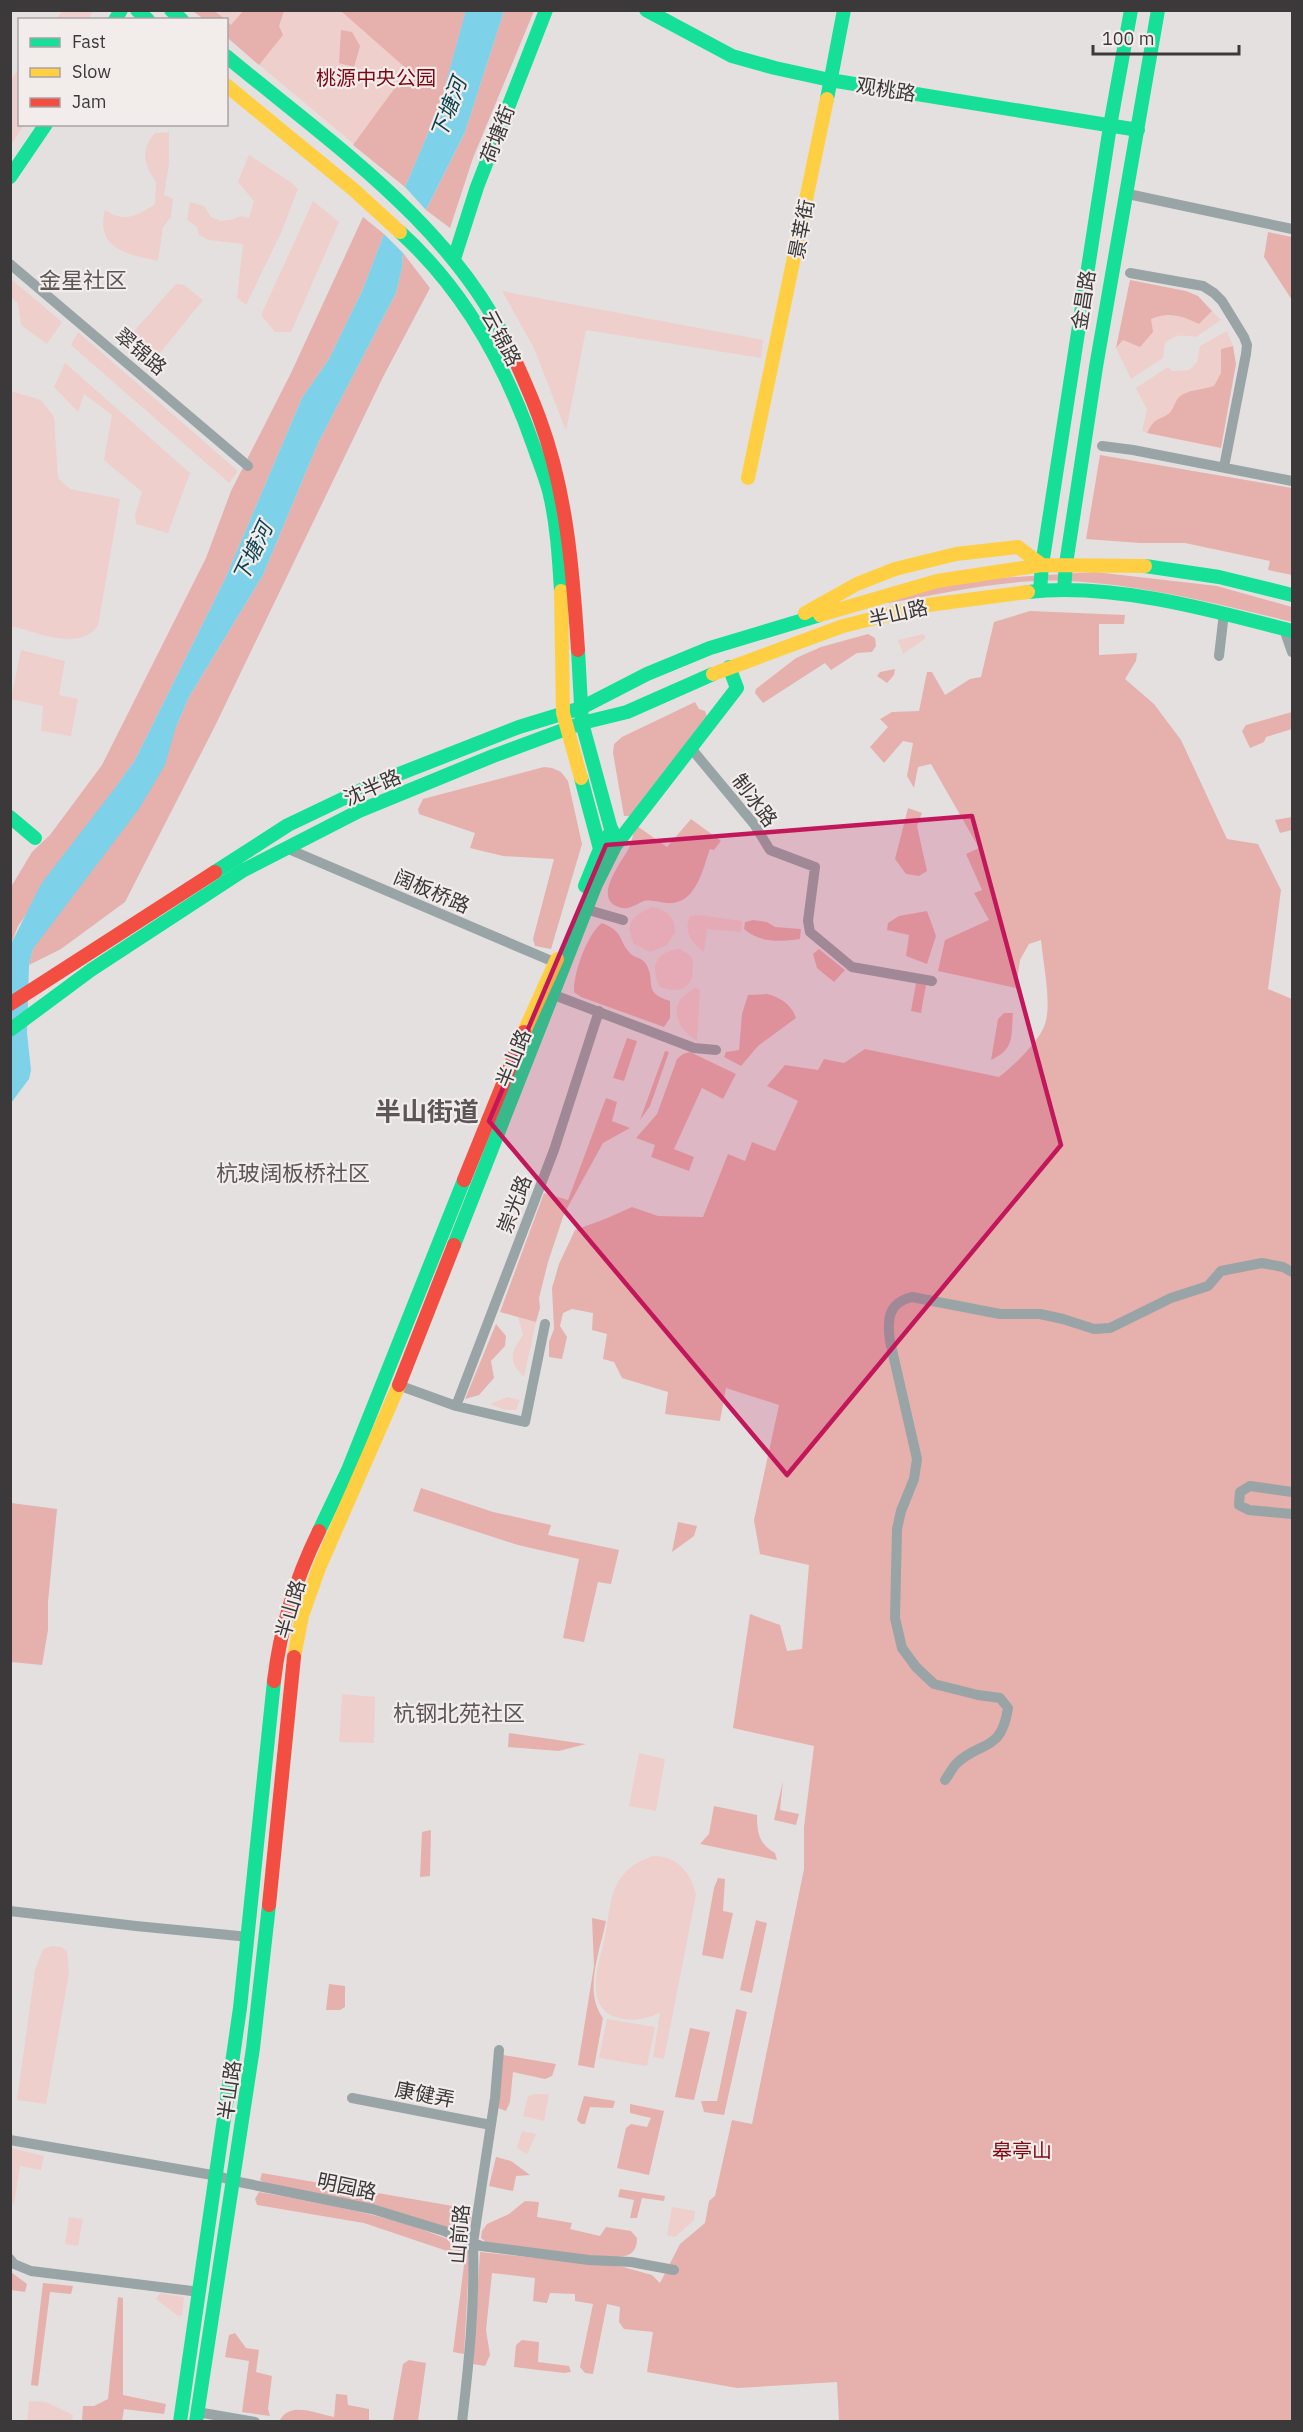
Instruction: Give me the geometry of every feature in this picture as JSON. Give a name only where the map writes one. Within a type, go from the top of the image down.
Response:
[{"type":"main road","name":"荷塘街","points":[[454,259],[477,187],[546,10]]},
{"type":"main road","name":"观桃路","points":[[646,10],[732,56],[830,80],[1138,130]]},
{"type":"main road","name":"景莘街","points":[[748,478],[803,220],[844,10]]},
{"type":"main road","name":"金昌路","points":[[1040,591],[1042,565],[1110,126],[1131,10]]},
{"type":"main road","name":"金昌路","points":[[1064,590],[1096,367],[1128,194],[1158,10]]},
{"type":"main road","name":"云锦路","points":[[228,58],[398,201],[454,259],[502,329],[541,421],[563,503],[574,585],[582,723]]},
{"type":"main road","name":"云锦路","points":[[228,87],[418,248],[468,310],[503,368],[526,424],[549,491],[560,570],[563,613],[563,713]]},
{"type":"main road","points":[[10,177],[44,126]]},
{"type":"main road","name":"半山路","points":[[764,632],[858,584],[892,570],[927,561],[982,550],[1018,547],[1042,565]]},
{"type":"main road","name":"半山路","points":[[764,632],[936,581],[1042,565],[1144,566],[1219,577],[1293,595]]},
{"type":"main road","name":"半山路","points":[[197,2417],[253,2048],[270,1900],[291,1670],[302,1616],[319,1568],[398,1385],[554,995],[560,964],[608,850],[737,687],[729,667],[843,626],[928,605],[1064,590],[1126,595],[1224,613],[1288,630]]},
{"type":"main road","name":"沈半路","points":[[10,1004],[288,825],[376,783],[519,727],[581,708],[647,674],[710,648],[764,632]]},
{"type":"main road","name":"沈半路","points":[[10,1030],[91,970],[244,870],[285,848],[359,812],[494,756],[582,723],[627,712],[729,667]]},
{"type":"main road","points":[[563,713],[566,729],[608,850]]},
{"type":"main road","points":[[582,723],[612,830],[608,850]]},
{"type":"main road","points":[[10,817],[35,838]]},
{"type":"main road","name":"半山路","points":[[180,2421],[218,2176],[249,1937],[277,1656],[290,1605],[304,1562],[348,1470],[523,1033],[560,964],[608,850]]},
{"type":"street","points":[[1128,194],[1293,229]]},
{"type":"street","name":"翠锦路","points":[[10,264],[248,466]]},
{"type":"street","points":[[1130,273],[1203,286],[1222,301],[1244,338],[1247,345],[1246,354],[1224,467]]},
{"type":"street","points":[[1102,446],[1293,481]]},
{"type":"street","points":[[1219,656],[1224,613]]},
{"type":"street","points":[[1288,630],[1293,652]]},
{"type":"street","name":"制冰路","points":[[690,747],[754,824],[770,850],[814,867],[807,921],[810,932],[852,967],[932,981]]},
{"type":"street","name":"阔板桥路","points":[[285,848],[560,964]]},
{"type":"street","points":[[585,909],[623,920]]},
{"type":"street","points":[[554,995],[694,1048],[716,1050]]},
{"type":"street","name":"崇光路","points":[[456,1406],[554,1150],[599,1011]]},
{"type":"street","points":[[945,1780],[956,1764],[985,1748],[997,1738],[1005,1725],[1008,1708],[1000,1698],[934,1684],[916,1667],[902,1648],[895,1618],[897,1529],[901,1511],[914,1479],[917,1459],[890,1341],[888,1324],[891,1311],[899,1300],[912,1297],[1000,1314],[1040,1314],[1094,1329],[1110,1328],[1171,1298],[1208,1286],[1221,1271],[1262,1263],[1283,1267],[1293,1272]]},
{"type":"street","points":[[398,1385],[456,1406],[525,1422],[545,1324]]},
{"type":"street","points":[[1293,1492],[1250,1486],[1240,1492],[1239,1506],[1249,1510],[1293,1514]]},
{"type":"street","points":[[10,1911],[249,1937]]},
{"type":"street","name":"山前路","points":[[462,2421],[474,2265],[473,2243],[491,2125],[498,2050]]},
{"type":"street","name":"康健弄","points":[[352,2098],[491,2125]]},
{"type":"street","name":"明园路","points":[[10,2140],[218,2176],[372,2209],[492,2248],[589,2260],[631,2262],[674,2270]]},
{"type":"street","points":[[10,2259],[14,2264],[31,2271],[200,2292]]},
{"type":"street","points":[[197,2417],[255,2421]]},
{"type":"highlighted area","points":[[972,816],[1061,1145],[787,1475],[489,1121],[606,845]]},
{"type":"green space","points":[[63,10],[93,10],[90,18],[57,18]]},
{"type":"green space","points":[[244,10],[284,11],[279,26],[283,35],[259,65],[228,38],[228,22],[231,25]]},
{"type":"green space","name":"桃源中央公园","points":[[192,11],[466,11],[405,187],[228,39],[228,18],[202,18]]},
{"type":"green space","points":[[193,11],[214,11],[224,18],[203,18]]},
{"type":"green space","points":[[341,11],[466,11],[439,108],[405,187],[353,145],[408,70]]},
{"type":"green space","points":[[504,11],[534,11],[473,158],[450,228],[426,210],[465,132]]},
{"type":"green space","points":[[341,30],[352,32],[360,46],[354,67],[339,63]]},
{"type":"green space","points":[[18,70],[18,126],[23,126],[11,145],[11,80]]},
{"type":"green space","points":[[169,132],[169,164],[164,195],[173,199],[171,217],[163,227],[158,261],[116,248],[109,242],[103,223],[105,210],[124,217],[136,215],[155,204],[156,182],[146,164],[147,145],[155,133]]},
{"type":"green space","points":[[249,155],[298,189],[281,233],[246,305],[237,298],[243,244],[208,240],[199,235],[197,227],[187,220],[190,202],[204,206],[211,217],[221,221],[240,216],[249,218],[254,201],[238,182]]},
{"type":"green space","points":[[313,201],[339,222],[291,332],[275,332],[261,315]]},
{"type":"green space","points":[[363,217],[384,234],[363,289],[329,359],[302,398],[225,579],[135,760],[18,926],[11,944],[11,887],[32,852],[50,835],[102,765],[206,558],[231,491],[291,373]]},
{"type":"green space","points":[[1268,232],[1292,237],[1292,300],[1264,257]]},
{"type":"green space","points":[[403,253],[430,288],[383,377],[215,726],[125,902],[61,949],[29,965],[33,949],[176,727],[189,697],[263,575],[318,443],[396,293]]},
{"type":"green space","points":[[11,279],[62,322],[47,344],[21,325],[18,303],[11,297]]},
{"type":"green space","points":[[1130,280],[1186,291],[1198,296],[1212,311],[1199,324],[1175,316],[1163,315],[1151,319],[1153,332],[1140,347],[1123,340],[1116,348]]},
{"type":"green space","points":[[176,284],[184,285],[203,300],[152,363],[124,342]]},
{"type":"green space","points":[[502,291],[763,340],[761,358],[586,330],[566,431],[534,348]]},
{"type":"green space","points":[[1212,311],[1221,320],[1196,337],[1172,338],[1165,343],[1163,358],[1131,379],[1116,348],[1131,332],[1150,319],[1163,314],[1177,315],[1199,324]]},
{"type":"green space","points":[[1227,331],[1233,346],[1221,349],[1221,373],[1214,386],[1182,395],[1168,414],[1156,420],[1147,433],[1142,431],[1147,410],[1136,388],[1168,367],[1172,371],[1189,370],[1197,362],[1200,346]]},
{"type":"green space","points":[[78,332],[238,471],[229,483],[71,345]]},
{"type":"green space","points":[[1233,346],[1236,364],[1221,448],[1147,433],[1156,420],[1171,411],[1182,395],[1214,386],[1221,373],[1221,349]]},
{"type":"green space","points":[[65,363],[190,473],[168,533],[136,524],[135,515],[142,492],[104,460],[112,415],[84,394],[78,412],[54,387]]},
{"type":"green space","points":[[14,392],[41,400],[54,417],[58,478],[70,489],[120,499],[98,626],[90,634],[80,638],[57,638],[11,626],[10,393]]},
{"type":"green space","points":[[1100,455],[1292,488],[1292,575],[1268,570],[1270,561],[1185,543],[1140,543],[1086,539]]},
{"type":"green space","points":[[1095,572],[1217,586],[1292,607],[1292,622],[1153,591],[1068,581],[1000,584],[888,603],[880,601],[968,580]]},
{"type":"green space","name":"皋亭山","points":[[1030,611],[1125,615],[1124,624],[1099,624],[1099,655],[1137,653],[1136,661],[1125,679],[1154,704],[1181,740],[1227,839],[1258,844],[1281,890],[1268,989],[1292,999],[1292,2421],[839,2421],[837,2382],[737,2388],[647,2372],[653,2332],[624,2329],[619,2322],[620,2307],[607,2304],[593,2374],[585,2373],[580,2367],[593,2304],[575,2301],[575,2294],[550,2293],[547,2303],[533,2301],[535,2278],[492,2273],[486,2330],[490,2355],[485,2366],[473,2364],[480,2252],[623,2267],[652,2275],[660,2283],[680,2244],[705,2223],[709,2201],[715,2196],[732,2120],[752,2124],[804,1869],[804,1827],[814,1746],[733,1728],[750,1614],[780,1625],[787,1651],[802,1649],[809,1565],[760,1554],[754,1520],[779,1405],[726,1388],[720,1421],[665,1414],[668,1392],[622,1378],[614,1362],[603,1359],[607,1334],[592,1330],[593,1313],[572,1309],[563,1313],[560,1326],[567,1337],[562,1359],[549,1357],[549,1342],[554,1329],[552,1288],[559,1264],[575,1230],[632,1207],[658,1216],[703,1217],[728,1154],[745,1161],[752,1142],[775,1151],[798,1101],[767,1086],[785,1065],[818,1070],[824,1059],[844,1063],[865,1049],[999,1077],[1032,1046],[1045,1024],[1048,1005],[1041,940],[1029,944],[1020,960],[1016,988],[938,971],[945,940],[989,920],[974,893],[982,890],[966,854],[979,848],[931,764],[918,767],[914,788],[907,776],[913,743],[903,741],[884,763],[870,747],[888,727],[880,719],[892,712],[919,711],[927,672],[932,672],[945,695],[970,679],[981,677],[994,622]]},
{"type":"green space","points":[[868,634],[875,638],[876,646],[872,652],[857,653],[831,670],[825,663],[763,703],[755,693],[756,689],[796,658],[821,647]]},
{"type":"green space","points":[[923,634],[926,638],[903,654],[898,640]]},
{"type":"green space","points":[[21,650],[65,661],[59,695],[78,699],[71,736],[41,731],[43,706],[11,699]]},
{"type":"green space","points":[[895,669],[894,675],[887,683],[877,676],[880,672]]},
{"type":"green space","points":[[695,702],[699,709],[705,711],[707,717],[631,816],[624,816],[613,753],[614,744],[622,737]]},
{"type":"green space","points":[[1292,712],[1292,729],[1266,737],[1264,742],[1250,748],[1242,731],[1246,725]]},
{"type":"green space","points":[[544,767],[561,772],[568,781],[582,844],[551,949],[535,946],[533,939],[554,859],[503,856],[470,848],[475,833],[419,814],[418,809],[423,799]]},
{"type":"green space","points":[[908,808],[922,813],[917,826],[927,871],[919,876],[906,874],[895,859]]},
{"type":"green space","points":[[1292,817],[1292,830],[1280,833],[1275,820]]},
{"type":"green space","points":[[691,819],[721,841],[714,850],[710,849],[698,882],[688,896],[672,903],[644,901],[625,908],[614,905],[609,900],[609,886],[629,848],[637,826],[667,847]]},
{"type":"green space","points":[[652,907],[666,912],[672,918],[675,933],[666,946],[650,952],[634,944],[630,925],[635,917]]},
{"type":"green space","points":[[927,911],[936,936],[927,964],[906,956],[909,935],[887,930],[888,923],[899,916]]},
{"type":"green space","points":[[699,915],[742,921],[741,932],[707,929],[704,952],[692,941],[687,927],[690,916]]},
{"type":"green space","points":[[753,920],[767,922],[775,927],[801,929],[800,939],[777,941],[757,937],[744,929],[745,922]]},
{"type":"green space","points":[[602,923],[615,930],[631,954],[645,962],[653,990],[661,998],[670,1001],[670,1018],[664,1027],[581,997],[574,992],[576,975],[586,945],[596,928]]},
{"type":"green space","points":[[680,949],[692,957],[691,980],[688,985],[677,990],[660,987],[655,972],[657,961],[665,953]]},
{"type":"green space","points":[[819,949],[845,970],[834,982],[817,968],[813,954]]},
{"type":"green space","points":[[916,983],[926,985],[921,1013],[911,1011]]},
{"type":"green space","points":[[696,988],[700,990],[697,1041],[678,1021],[677,1013],[677,1006],[681,999]]},
{"type":"green space","points":[[767,994],[785,1002],[792,1009],[796,1018],[758,1046],[741,1066],[724,1057],[726,1052],[739,1050],[742,1014],[748,995]]},
{"type":"green space","points":[[1004,1013],[1013,1013],[1010,1041],[1008,1047],[999,1056],[991,1060],[998,1019]]},
{"type":"green space","points":[[627,1038],[637,1041],[624,1081],[613,1078]]},
{"type":"green space","points":[[665,1051],[669,1052],[650,1106],[640,1120]]},
{"type":"green space","points":[[690,1052],[736,1074],[723,1099],[702,1088],[674,1149],[694,1157],[689,1171],[651,1157],[655,1145],[636,1138],[657,1114],[677,1059]]},
{"type":"green space","points":[[606,1098],[617,1102],[612,1121],[630,1128],[603,1143],[564,1214],[548,1262],[536,1322],[500,1312],[544,1193],[568,1200]]},
{"type":"green space","points":[[518,1317],[536,1322],[524,1377],[513,1361],[516,1346],[523,1335]]},
{"type":"green space","points":[[496,1324],[506,1336],[505,1346],[491,1361],[494,1378],[479,1395],[465,1399]]},
{"type":"green space","points":[[507,1397],[520,1400],[516,1410],[505,1410],[490,1404]]},
{"type":"green space","points":[[421,1488],[493,1512],[551,1525],[548,1535],[619,1550],[611,1584],[598,1582],[584,1642],[563,1638],[579,1559],[518,1545],[413,1511]]},
{"type":"green space","points":[[11,1503],[57,1509],[48,1602],[48,1630],[42,1665],[11,1662]]},
{"type":"green space","points":[[678,1522],[697,1526],[694,1536],[672,1552]]},
{"type":"green space","points":[[342,1694],[375,1697],[374,1743],[339,1742]]},
{"type":"green space","points":[[509,1733],[586,1744],[559,1751],[508,1747]]},
{"type":"green space","points":[[639,1753],[665,1759],[656,1811],[629,1806]]},
{"type":"green space","points":[[783,1781],[780,1810],[799,1814],[796,1825],[774,1820]]},
{"type":"green space","points":[[714,1806],[757,1815],[762,1842],[775,1853],[777,1860],[700,1844],[709,1834]]},
{"type":"green space","points":[[431,1830],[430,1876],[420,1877],[422,1832]]},
{"type":"green space","points":[[653,1856],[670,1859],[682,1867],[691,1880],[696,1895],[664,2059],[653,2057],[660,2013],[638,2019],[616,2017],[599,2003],[596,1993],[597,1970],[616,1885],[631,1867]]},
{"type":"green space","points":[[718,1878],[725,1879],[723,1911],[733,1913],[723,1959],[702,1955],[714,1888]]},
{"type":"green space","points":[[592,1918],[606,1921],[595,1971],[594,1996],[603,2018],[594,2068],[578,2065],[594,1966]]},
{"type":"green space","points":[[756,1920],[767,1923],[752,1993],[740,1990]]},
{"type":"green space","points":[[52,1946],[61,1947],[67,1951],[69,1973],[46,2104],[17,2100],[35,1970],[43,1949]]},
{"type":"green space","points":[[329,1984],[345,1986],[345,2007],[340,2010],[326,2010]]},
{"type":"green space","points":[[736,2009],[747,2012],[724,2115],[704,2112],[701,2101],[717,2101]]},
{"type":"green space","points":[[607,2019],[655,2027],[647,2066],[599,2058]]},
{"type":"green space","points":[[690,2028],[710,2032],[694,2100],[675,2097]]},
{"type":"green space","points":[[503,2055],[556,2064],[552,2076],[545,2079],[513,2072],[510,2102],[506,2111],[498,2108]]},
{"type":"green space","points":[[549,2094],[544,2121],[523,2116],[528,2096]]},
{"type":"green space","points":[[584,2096],[615,2101],[613,2108],[590,2107],[585,2124],[581,2124],[577,2120]]},
{"type":"green space","points":[[630,2104],[664,2111],[649,2175],[617,2168],[626,2128],[631,2124],[647,2127],[651,2118],[630,2113]]},
{"type":"green space","points":[[522,2131],[536,2134],[527,2154],[517,2148]]},
{"type":"green space","points":[[11,2148],[44,2156],[41,2170],[20,2166],[14,2204],[11,2203]]},
{"type":"green space","points":[[496,2157],[511,2161],[530,2175],[516,2176],[513,2191],[489,2186]]},
{"type":"green space","points":[[262,2173],[470,2209],[472,2212],[467,2236],[265,2183],[260,2180]]},
{"type":"green space","points":[[620,2189],[665,2196],[664,2201],[642,2198],[637,2218],[630,2218],[634,2200],[618,2197]]},
{"type":"green space","points":[[259,2192],[340,2207],[391,2220],[468,2248],[464,2354],[453,2352],[465,2257],[364,2223],[257,2205],[255,2199]]},
{"type":"green space","points":[[525,2201],[539,2202],[537,2217],[572,2223],[570,2229],[600,2236],[606,2227],[631,2231],[637,2238],[636,2247],[630,2254],[620,2257],[583,2256],[486,2242],[481,2238],[482,2231],[487,2224],[509,2214]]},
{"type":"green space","points":[[672,2207],[695,2211],[694,2220],[675,2237],[667,2235]]},
{"type":"green space","points":[[69,2217],[83,2219],[78,2246],[65,2244]]},
{"type":"green space","points":[[11,2272],[27,2284],[25,2292],[11,2290]]},
{"type":"green space","points":[[43,2283],[73,2286],[71,2294],[50,2292],[38,2386],[31,2385]]},
{"type":"green space","points":[[160,2293],[184,2297],[182,2315],[178,2316],[156,2299]]},
{"type":"green space","points":[[118,2297],[123,2298],[123,2395],[166,2404],[164,2414],[124,2409],[122,2421],[82,2421],[83,2406],[94,2406],[108,2399]]},
{"type":"green space","points":[[235,2333],[246,2348],[259,2350],[256,2372],[272,2376],[268,2409],[270,2416],[242,2412],[249,2361],[225,2357],[229,2335]]},
{"type":"green space","points":[[522,2340],[539,2342],[538,2362],[569,2366],[571,2372],[514,2367],[516,2345]]},
{"type":"green space","points":[[409,2360],[426,2363],[418,2421],[393,2421],[403,2364]]},
{"type":"green space","points":[[336,2394],[347,2395],[348,2405],[369,2409],[369,2421],[280,2420],[285,2414],[297,2410],[334,2417]]},
{"type":"green space","points":[[29,2401],[46,2402],[73,2415],[72,2421],[27,2421]]},
{"type":"water","name":"下塘河","points":[[466,10],[504,11],[465,132],[426,210],[405,187],[439,108]]},
{"type":"water","name":"下塘河","points":[[384,234],[403,253],[396,293],[318,443],[263,575],[189,697],[176,727],[165,765],[139,809],[33,949],[29,965],[27,1033],[31,1070],[29,1079],[11,1103],[11,944],[41,884],[135,760],[225,579],[302,398],[329,359],[363,289]]},
{"type":"traffic: fast","points":[[116,18],[121,10]]},
{"type":"traffic: fast","points":[[137,10],[146,18]]},
{"type":"traffic: fast","points":[[171,10],[180,18]]},
{"type":"traffic: fast","points":[[454,259],[477,187],[546,10]]},
{"type":"traffic: fast","points":[[646,10],[732,56],[775,68],[830,80],[1138,130]]},
{"type":"traffic: fast","points":[[827,99],[844,10]]},
{"type":"traffic: fast","points":[[1040,591],[1042,565],[1110,126],[1131,10]]},
{"type":"traffic: fast","points":[[1064,590],[1096,367],[1158,10]]},
{"type":"traffic: fast","points":[[228,58],[350,157],[390,192],[427,230],[462,270],[491,313],[515,360]]},
{"type":"traffic: fast","points":[[10,177],[45,126]]},
{"type":"traffic: fast","points":[[400,232],[423,255],[463,304],[481,331],[510,387],[549,491],[556,528],[561,591]]},
{"type":"traffic: fast","points":[[1145,566],[1219,577],[1292,595]]},
{"type":"traffic: fast","points":[[1028,592],[1060,590],[1127,594],[1195,607],[1292,631]]},
{"type":"traffic: fast","points":[[215,872],[288,825],[376,783],[519,727],[581,708],[647,674],[710,648],[820,615]]},
{"type":"traffic: fast","points":[[578,650],[582,723],[614,840]]},
{"type":"traffic: fast","points":[[454,1245],[596,884],[615,846],[737,688],[729,667]]},
{"type":"traffic: fast","points":[[10,1030],[91,970],[244,870],[359,811],[493,756],[582,723],[627,712],[713,674]]},
{"type":"traffic: fast","points":[[581,778],[600,849],[605,851]]},
{"type":"traffic: fast","points":[[10,817],[35,838]]},
{"type":"traffic: fast","points":[[585,886],[600,849],[612,830]]},
{"type":"traffic: fast","points":[[319,1531],[348,1470],[464,1180]]},
{"type":"traffic: fast","points":[[180,2422],[240,2008],[274,1681]]},
{"type":"traffic: fast","points":[[196,2422],[253,2048],[269,1905]]},
{"type":"traffic: slow","points":[[228,87],[354,190],[400,232]]},
{"type":"traffic: slow","points":[[748,478],[827,99]]},
{"type":"traffic: slow","points":[[805,613],[857,584],[895,569],[956,554],[1018,547],[1042,565]]},
{"type":"traffic: slow","points":[[820,615],[937,581],[1042,565],[1145,566]]},
{"type":"traffic: slow","points":[[561,591],[563,713],[581,778]]},
{"type":"traffic: slow","points":[[713,674],[843,626],[928,605],[1028,592]]},
{"type":"traffic: slow","points":[[524,1032],[557,959]]},
{"type":"traffic: slow","points":[[294,1657],[302,1616],[319,1568],[399,1385]]},
{"type":"traffic: jam","points":[[515,360],[540,420],[557,476],[571,563],[578,650]]},
{"type":"traffic: jam","points":[[10,1004],[215,872]]},
{"type":"traffic: jam","points":[[464,1180],[524,1032]]},
{"type":"traffic: jam","points":[[399,1385],[454,1245]]},
{"type":"traffic: jam","points":[[274,1681],[280,1642],[290,1604],[319,1531]]},
{"type":"traffic: jam","points":[[269,1905],[294,1657]]},
{"type":"district","name":"金星社区","points":[[83,279]]},
{"type":"district","name":"半山街道","points":[[427,1111]]},
{"type":"district","name":"杭玻阔板桥社区","points":[[293,1172]]},
{"type":"district","name":"杭钢北苑社区","points":[[459,1712]]}]
